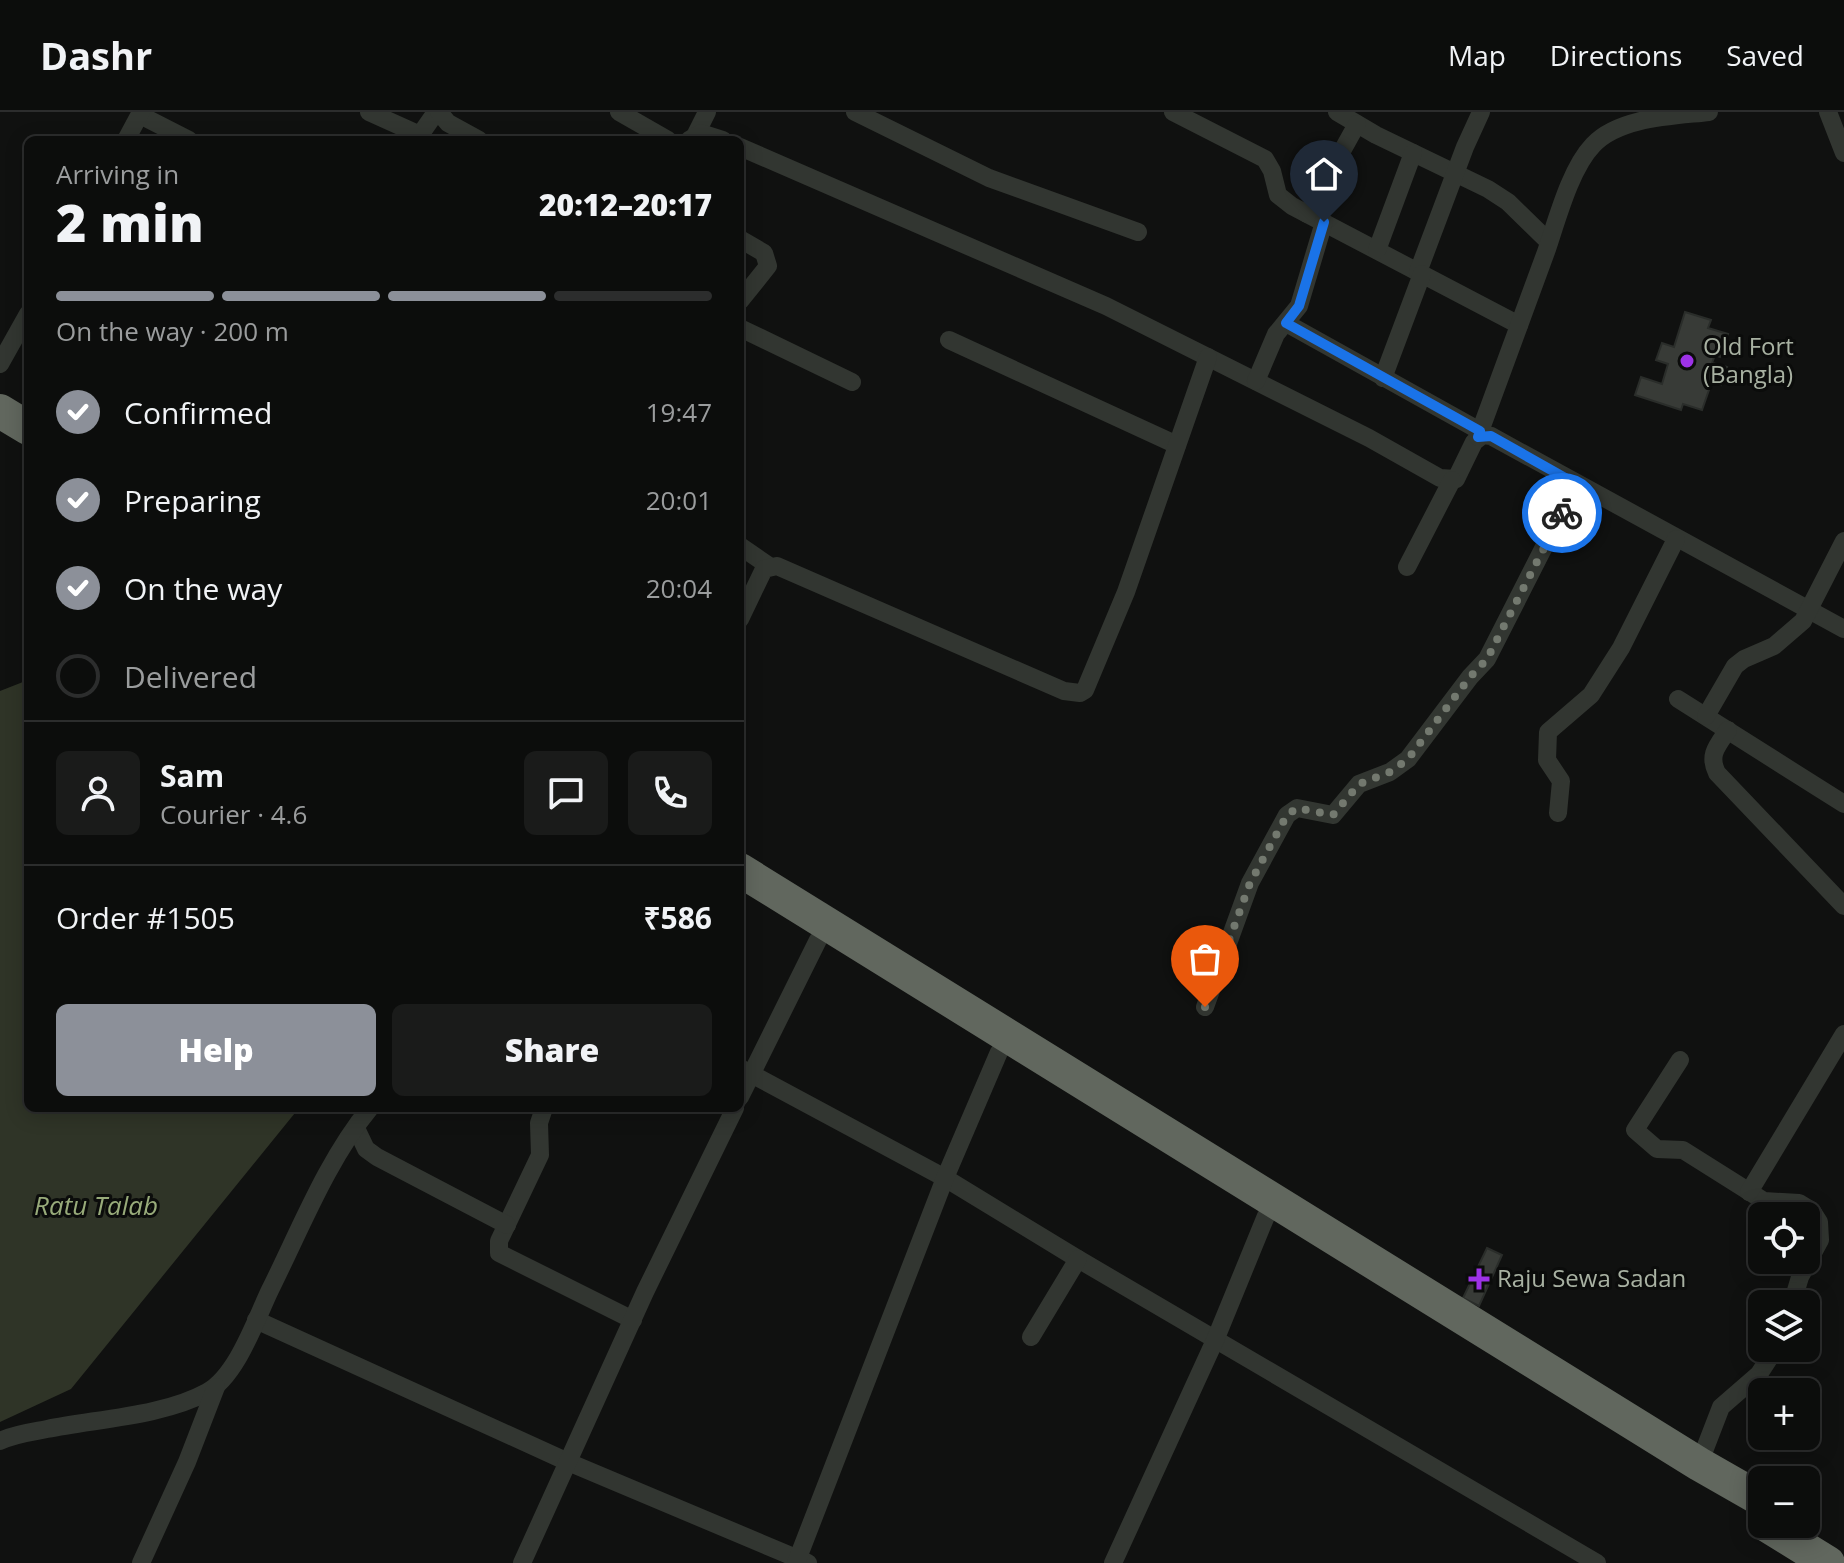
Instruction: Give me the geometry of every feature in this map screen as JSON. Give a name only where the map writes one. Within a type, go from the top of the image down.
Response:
[{"type":"highway","points":[[0,411],[24,426]]},
{"type":"highway","points":[[0,436],[24,450]]},
{"type":"highway","points":[[744,872],[1748,1492]]},
{"type":"highway","points":[[744,894],[1748,1514]]},
{"type":"highway","points":[[1820,1532],[1844,1546]]},
{"type":"highway","points":[[1787,1538],[1828,1563]]},
{"type":"street","points":[[369,112],[420,135],[437,112],[448,123],[472,136]]},
{"type":"street","points":[[619,112],[661,136]]},
{"type":"street","points":[[694,136],[707,112]]},
{"type":"street","points":[[855,112],[989,178],[1138,232]]},
{"type":"street","points":[[1173,112],[1265,159],[1272,171],[1278,195],[1307,214],[1519,325]]},
{"type":"street","points":[[1337,112],[1508,202],[1549,242]]},
{"type":"street","points":[[1383,378],[1455,174],[1481,112]]},
{"type":"street","points":[[1407,567],[1479,434],[1567,194],[1593,145],[1607,135],[1630,126],[1709,112]]},
{"type":"street","points":[[1828,112],[1844,153]]},
{"type":"street","points":[[128,136],[140,114],[181,136]]},
{"type":"street","points":[[1307,214],[1357,124]]},
{"type":"street","points":[[744,149],[1106,306],[1440,478],[1452,480]]},
{"type":"street","points":[[1377,250],[1413,153]]},
{"type":"street","points":[[1256,381],[1276,334],[1299,306],[1324,222]]},
{"type":"street","points":[[744,241],[764,253],[768,266],[744,296]]},
{"type":"street","points":[[0,364],[24,321]]},
{"type":"street","points":[[1286,323],[1479,434],[1491,436],[1844,629]]},
{"type":"street","points":[[744,330],[852,382]]},
{"type":"street","points":[[949,340],[1177,445]]},
{"type":"street","points":[[744,549],[769,566],[789,570],[1064,691],[1080,693],[1089,683],[1126,592],[1208,357]]},
{"type":"street","points":[[1205,1007],[1250,883],[1287,815],[1297,808],[1333,815],[1359,784],[1390,772],[1408,759],[1487,659],[1576,484]]},
{"type":"street","points":[[1558,813],[1561,781],[1547,760],[1548,732],[1591,695],[1621,648],[1676,539]]},
{"type":"street","points":[[1706,716],[1735,666],[1774,646],[1803,621],[1844,541]]},
{"type":"street","points":[[744,610],[760,574],[769,566]]},
{"type":"street","points":[[1678,699],[1844,804]]},
{"type":"street","points":[[1728,730],[1714,751],[1712,760],[1717,773],[1844,906]]},
{"type":"street","points":[[818,940],[746,1071],[945,1178],[1597,1563]]},
{"type":"street","points":[[1749,1192],[1844,1034]]},
{"type":"street","points":[[256,1320],[568,1462],[801,1561],[945,1178],[999,1052]]},
{"type":"street","points":[[1680,1060],[1636,1126],[1637,1133],[1657,1149],[1683,1150],[1764,1201],[1806,1205],[1819,1222],[1820,1240],[1796,1290]]},
{"type":"street","points":[[0,1441],[152,1410],[204,1394],[216,1387],[228,1373],[256,1320],[329,1172],[367,1112]]},
{"type":"street","points":[[543,1112],[539,1123],[540,1155],[498,1246],[502,1256],[633,1320]]},
{"type":"street","points":[[522,1563],[633,1320],[733,1112]]},
{"type":"street","points":[[356,1128],[366,1149],[377,1157],[507,1225]]},
{"type":"street","points":[[1113,1563],[1216,1338],[1266,1216]]},
{"type":"street","points":[[1031,1337],[1078,1259]]},
{"type":"street","points":[[1699,1464],[1721,1407],[1759,1374],[1767,1362]]},
{"type":"street","points":[[141,1563],[187,1462],[216,1387]]},
{"type":"water","name":"Ratu Talab","points":[[24,682],[24,1112],[296,1112],[71,1389],[0,1422],[0,691]]},
{"type":"building","name":"Old Fort (Bangla)","points":[[1685,312],[1711,320],[1708,328],[1728,334],[1720,357],[1715,355],[1712,363],[1727,367],[1721,385],[1706,380],[1705,386],[1710,387],[1702,410],[1683,404],[1681,410],[1635,395],[1641,377],[1662,384],[1668,364],[1656,360],[1662,343],[1674,347]]},
{"type":"building","points":[[1487,1248],[1502,1255],[1479,1306],[1463,1298]]},
{"type":"way so far","points":[[1205,1007],[1250,883],[1287,815],[1297,808],[1333,815],[1359,784],[1390,772],[1408,759],[1487,659],[1562,513]]},
{"type":"place","name":"Old Fort (Bangla)","points":[[1687,361]]},
{"type":"place","name":"Raju Sewa Sadan","points":[[1479,1279]]},
{"type":"route","points":[[1324,222],[1299,306],[1286,323],[1480,431],[1478,437],[1491,436],[1576,484],[1562,513]]}]
